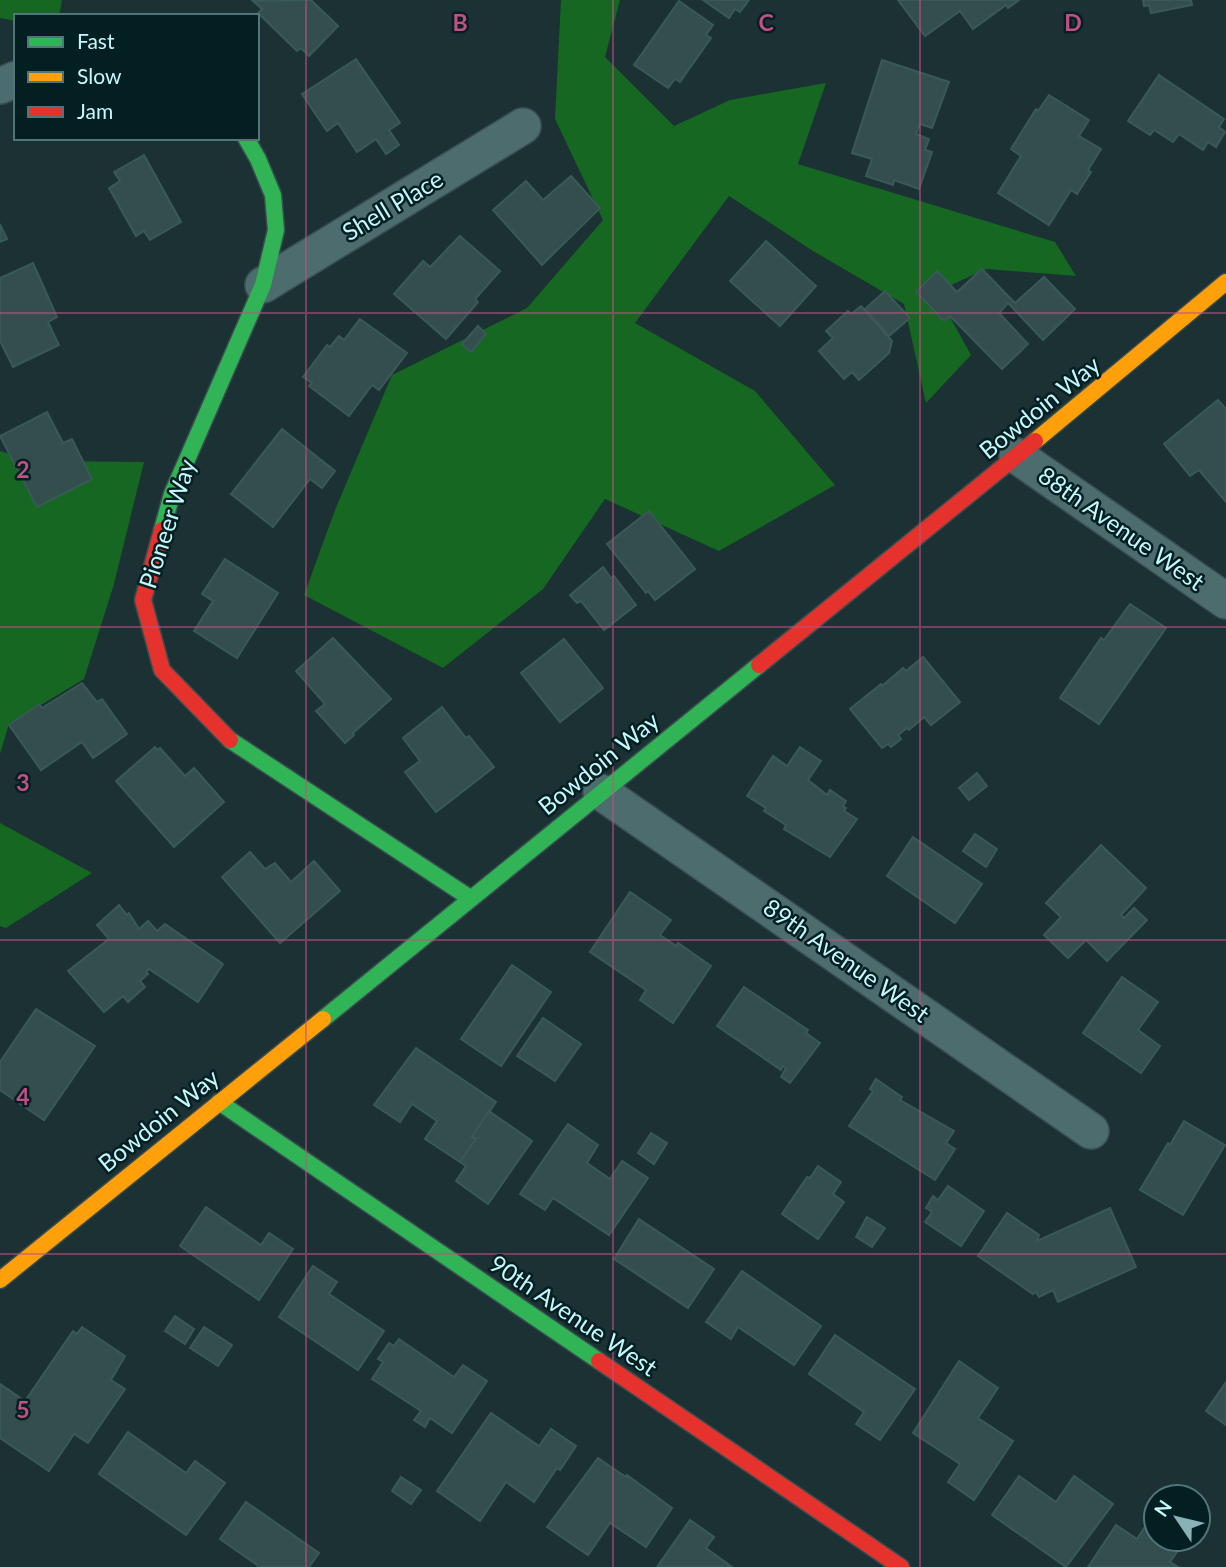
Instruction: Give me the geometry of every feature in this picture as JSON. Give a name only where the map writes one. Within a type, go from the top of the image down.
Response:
[{"type":"street","name":"Shell Place","points":[[263,285],[523,126]]},
{"type":"street","name":"Pioneer Way","points":[[247,140],[273,195],[276,230],[263,285],[172,494],[143,600],[162,670],[227,738],[470,898]]},
{"type":"street","name":"Bowdoin Way","points":[[0,1280],[1017,456],[1226,282]]},
{"type":"street","name":"88th Avenue West","points":[[1017,456],[1226,601]]},
{"type":"street","name":"89th Avenue West","points":[[601,792],[1091,1131]]},
{"type":"street","name":"90th Avenue West","points":[[219,1102],[901,1567]]},
{"type":"green space","points":[[0,0],[62,0],[59,14],[14,14],[14,21],[0,18]]},
{"type":"green space","points":[[561,0],[620,0],[605,57],[674,126],[730,100],[826,83],[798,164],[1055,242],[1076,276],[986,269],[936,292],[971,355],[926,403],[904,304],[813,251],[729,196],[635,323],[755,391],[835,485],[719,551],[605,499],[543,589],[443,668],[304,595],[335,510],[392,375],[527,308],[603,220],[555,119]]},
{"type":"green space","points":[[0,451],[35,461],[144,462],[114,584],[84,679],[9,724],[0,754]]},
{"type":"green space","points":[[0,823],[92,873],[6,928],[0,926]]},
{"type":"building","points":[[311,0],[338,26],[309,56],[301,48],[297,51],[258,13],[262,9],[253,1]]},
{"type":"building","points":[[703,0],[749,0],[740,12],[735,9],[729,18]]},
{"type":"building","points":[[898,0],[1019,0],[1008,8],[1006,5],[973,29],[960,11],[925,36]]},
{"type":"building","points":[[1143,0],[1191,0],[1192,5],[1151,13],[1149,5],[1144,6]]},
{"type":"building","points":[[679,1],[713,25],[706,35],[711,38],[680,82],[675,79],[668,88],[634,65]]},
{"type":"building","points":[[356,59],[400,123],[389,130],[399,145],[386,154],[376,139],[357,152],[338,123],[327,131],[302,94]]},
{"type":"building","points":[[882,60],[949,82],[932,128],[920,124],[916,134],[929,139],[925,150],[932,152],[919,189],[894,180],[893,185],[866,176],[872,159],[852,153]]},
{"type":"building","points":[[1159,75],[1224,119],[1219,127],[1225,132],[1216,147],[1208,142],[1203,150],[1179,134],[1173,142],[1154,130],[1150,135],[1128,121]]},
{"type":"building","points":[[1049,95],[1089,120],[1079,136],[1101,149],[1077,194],[1071,190],[1049,225],[998,193],[1021,156],[1011,149],[1036,109],[1038,111]]},
{"type":"building","points":[[144,155],[181,222],[150,240],[144,231],[136,236],[109,188],[120,181],[114,172]]},
{"type":"building","points":[[571,176],[600,208],[542,265],[493,210],[526,181],[543,200]]},
{"type":"building","points":[[0,224],[7,239],[0,242]]},
{"type":"building","points":[[460,236],[500,271],[475,299],[478,302],[446,339],[394,294],[423,261],[430,267]]},
{"type":"building","points":[[766,241],[816,286],[780,326],[730,281]]},
{"type":"building","points":[[33,263],[57,317],[48,322],[59,345],[13,367],[0,341],[0,278]]},
{"type":"building","points":[[982,269],[1015,303],[1044,277],[1075,309],[1043,340],[1008,303],[999,313],[1028,344],[1002,369],[950,316],[944,321],[916,292],[937,271],[957,292]]},
{"type":"building","points":[[885,291],[910,318],[889,336],[865,309]]},
{"type":"building","points":[[861,306],[892,341],[889,353],[859,380],[852,372],[844,379],[819,351],[833,338],[826,331],[848,311],[851,314]]},
{"type":"building","points":[[360,319],[407,353],[379,390],[372,385],[349,416],[309,386],[312,383],[303,377],[327,345],[330,347],[339,336],[344,340]]},
{"type":"building","points":[[478,326],[486,334],[471,352],[462,344]]},
{"type":"building","points":[[1218,400],[1226,409],[1226,502],[1199,470],[1190,476],[1164,444]]},
{"type":"building","points":[[47,412],[63,443],[72,439],[92,479],[37,507],[0,436]]},
{"type":"building","points":[[282,429],[335,471],[322,488],[310,479],[273,527],[231,494]]},
{"type":"building","points":[[649,511],[695,569],[655,600],[648,591],[646,593],[607,544]]},
{"type":"building","points":[[225,559],[278,593],[237,658],[194,631],[213,601],[202,594]]},
{"type":"building","points":[[603,567],[611,578],[614,576],[636,605],[604,630],[581,601],[577,603],[570,595]]},
{"type":"building","points":[[1130,604],[1166,628],[1099,724],[1060,698],[1101,638],[1104,640]]},
{"type":"building","points":[[333,638],[391,699],[345,743],[316,711],[325,704],[296,671]]},
{"type":"building","points":[[564,639],[603,688],[560,722],[521,673]]},
{"type":"building","points":[[923,657],[960,702],[931,725],[924,717],[909,730],[907,728],[898,735],[901,739],[891,747],[888,744],[882,748],[850,709],[903,668],[906,671]]},
{"type":"building","points":[[82,683],[97,702],[102,699],[127,734],[93,758],[82,742],[41,770],[9,725],[39,704],[42,708]]},
{"type":"building","points":[[442,707],[466,738],[469,736],[494,767],[436,812],[405,772],[420,761],[403,738]]},
{"type":"building","points":[[155,747],[158,750],[160,748],[185,776],[194,768],[224,802],[174,847],[116,781]]},
{"type":"building","points":[[800,747],[821,761],[808,780],[827,795],[830,790],[846,801],[844,811],[857,819],[830,857],[784,829],[786,825],[747,796],[773,756],[787,766]]},
{"type":"building","points":[[977,773],[987,786],[969,800],[959,788]]},
{"type":"building","points":[[975,834],[997,849],[986,867],[963,851]]},
{"type":"building","points":[[913,837],[982,884],[955,923],[887,876]]},
{"type":"building","points":[[1101,845],[1146,888],[1121,915],[1124,918],[1134,908],[1147,920],[1107,961],[1086,940],[1068,958],[1044,935],[1061,917],[1046,903]]},
{"type":"building","points":[[250,852],[265,869],[275,863],[291,882],[314,861],[340,891],[280,943],[222,877]]},
{"type":"building","points":[[630,892],[671,920],[660,935],[676,946],[678,943],[711,966],[673,1023],[640,1000],[646,990],[590,952]]},
{"type":"building","points":[[119,905],[127,915],[129,913],[139,929],[148,921],[157,931],[165,924],[223,964],[198,1002],[149,969],[146,972],[148,974],[140,981],[145,987],[128,1002],[123,996],[104,1012],[68,971],[109,939],[97,925]]},
{"type":"building","points":[[512,965],[551,992],[501,1066],[461,1039]]},
{"type":"building","points":[[1122,977],[1158,1002],[1138,1030],[1160,1046],[1141,1073],[1083,1033]]},
{"type":"building","points":[[744,987],[808,1030],[806,1033],[820,1043],[790,1083],[781,1077],[786,1068],[783,1066],[781,1070],[717,1026]]},
{"type":"building","points":[[36,1009],[95,1046],[44,1120],[0,1090],[0,1062]]},
{"type":"building","points":[[543,1018],[581,1044],[555,1081],[517,1056]]},
{"type":"building","points":[[416,1048],[496,1102],[472,1137],[476,1139],[460,1162],[425,1139],[437,1121],[412,1104],[400,1122],[374,1105]]},
{"type":"building","points":[[876,1079],[902,1097],[900,1100],[954,1131],[946,1143],[955,1149],[935,1180],[849,1126],[873,1091],[870,1089]]},
{"type":"building","points":[[489,1111],[532,1141],[488,1204],[456,1181],[466,1166],[460,1162],[476,1139],[472,1137]]},
{"type":"building","points":[[1184,1121],[1225,1145],[1183,1215],[1140,1190]]},
{"type":"building","points":[[568,1124],[598,1145],[587,1163],[610,1179],[622,1161],[648,1178],[609,1235],[553,1198],[545,1210],[520,1194]]},
{"type":"building","points":[[651,1133],[667,1143],[654,1164],[638,1153]]},
{"type":"building","points":[[818,1166],[841,1182],[833,1194],[844,1202],[818,1239],[782,1214],[807,1177],[810,1178]]},
{"type":"building","points":[[948,1186],[984,1211],[961,1246],[925,1222],[932,1212],[926,1208],[933,1196],[938,1200]]},
{"type":"building","points":[[206,1207],[261,1245],[269,1233],[293,1249],[259,1300],[180,1246]]},
{"type":"building","points":[[1110,1208],[1136,1267],[1058,1302],[1053,1290],[1039,1297],[1036,1292],[1033,1294],[978,1256],[1007,1213],[1039,1235],[1037,1241]]},
{"type":"building","points":[[867,1217],[885,1228],[872,1247],[856,1237]]},
{"type":"building","points":[[639,1219],[714,1269],[688,1308],[614,1259]]},
{"type":"building","points":[[313,1266],[337,1282],[329,1294],[384,1331],[358,1370],[279,1317]]},
{"type":"building","points":[[742,1271],[821,1326],[794,1365],[738,1327],[731,1339],[706,1322]]},
{"type":"building","points":[[175,1316],[194,1329],[185,1344],[165,1331]]},
{"type":"building","points":[[82,1327],[125,1356],[111,1380],[125,1389],[88,1443],[74,1434],[49,1471],[0,1438],[0,1384],[25,1401],[73,1331],[77,1334]]},
{"type":"building","points":[[204,1327],[232,1345],[218,1366],[190,1348]]},
{"type":"building","points":[[835,1335],[915,1389],[880,1440],[856,1424],[864,1412],[809,1374]]},
{"type":"building","points":[[399,1339],[454,1377],[463,1365],[487,1381],[452,1433],[430,1418],[425,1427],[414,1420],[421,1411],[372,1379],[383,1362],[378,1359],[389,1343],[394,1346]]},
{"type":"building","points":[[959,1361],[998,1388],[978,1418],[1013,1441],[974,1500],[948,1482],[960,1464],[913,1433]]},
{"type":"building","points":[[1226,1382],[1226,1425],[1206,1411]]},
{"type":"building","points":[[491,1413],[539,1446],[551,1429],[576,1446],[534,1502],[506,1482],[480,1521],[437,1491]]},
{"type":"building","points":[[128,1432],[186,1473],[195,1461],[225,1483],[186,1535],[99,1474]]},
{"type":"building","points":[[598,1458],[626,1477],[627,1475],[672,1508],[646,1547],[610,1523],[588,1555],[547,1527]]},
{"type":"building","points":[[1019,1476],[1056,1502],[1074,1476],[1113,1504],[1066,1567],[992,1515]]},
{"type":"building","points":[[401,1477],[421,1490],[411,1504],[392,1491]]},
{"type":"building","points":[[246,1502],[319,1553],[309,1567],[260,1567],[220,1539]]},
{"type":"building","points":[[690,1520],[714,1537],[706,1548],[732,1567],[657,1567]]},
{"type":"building","points":[[1116,1525],[1137,1539],[1142,1531],[1142,1553],[1176,1553],[1170,1562],[1178,1567],[1088,1567]]},
{"type":"traffic: fast","points":[[162,530],[172,494],[263,285],[276,230],[273,195],[247,140]]},
{"type":"traffic: fast","points":[[323,1019],[759,665]]},
{"type":"traffic: fast","points":[[230,740],[470,898]]},
{"type":"traffic: fast","points":[[219,1102],[599,1361]]},
{"type":"traffic: slow","points":[[1035,441],[1226,282]]},
{"type":"traffic: slow","points":[[0,1280],[323,1019]]},
{"type":"traffic: jam","points":[[759,665],[1035,441]]},
{"type":"traffic: jam","points":[[162,530],[143,600],[162,670],[230,740]]},
{"type":"traffic: jam","points":[[599,1361],[901,1567]]}]
